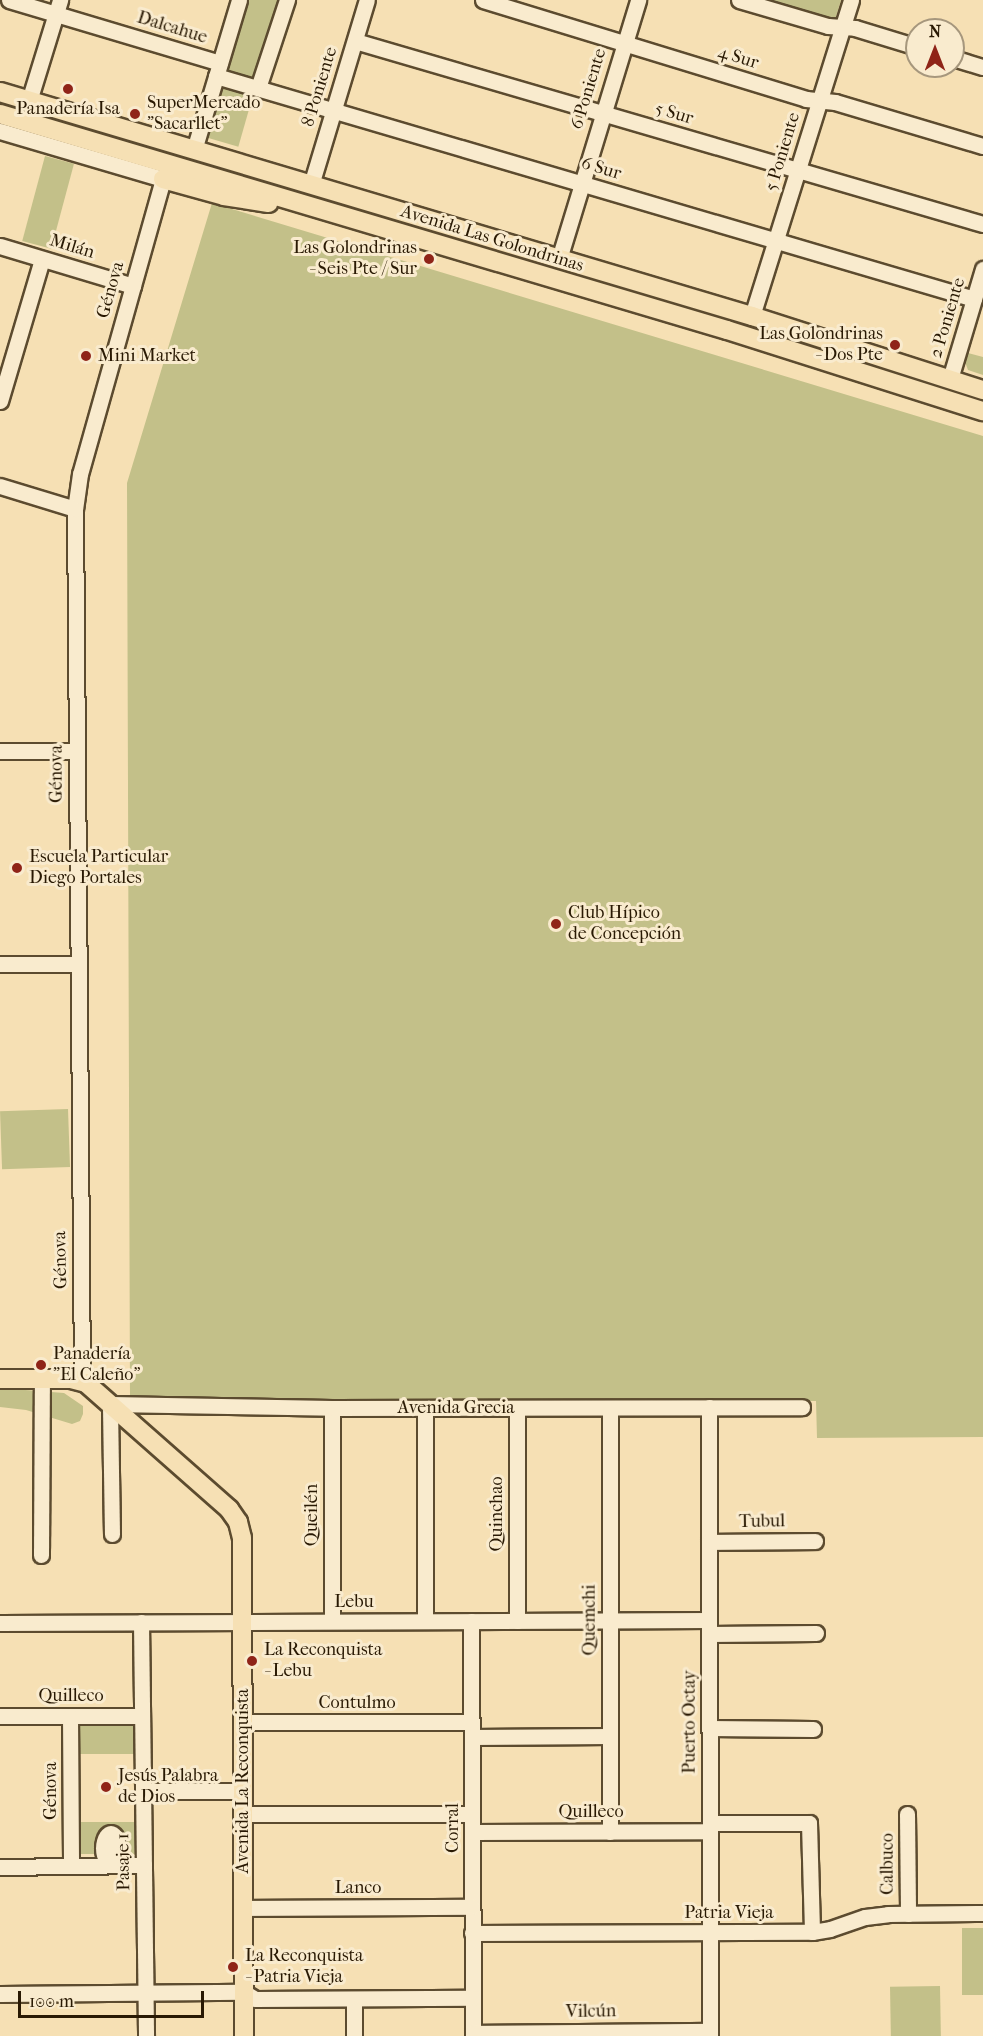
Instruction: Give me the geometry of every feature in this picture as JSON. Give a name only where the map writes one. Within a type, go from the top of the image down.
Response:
[{"type":"main road","name":"Avenida Las Golondrinas","points":[[0,92],[752,316],[983,390]]},
{"type":"main road","name":"Avenida Las Golondrinas","points":[[0,114],[727,330],[983,411]]},
{"type":"main road","points":[[163,179],[238,199],[306,205]]},
{"type":"main road","points":[[727,330],[743,325],[752,316]]},
{"type":"main road","points":[[0,1379],[82,1381]]},
{"type":"main road","name":"Avenida La Reconquista","points":[[82,1381],[234,1515],[242,1532],[244,2036]]},
{"type":"street","name":"Dalcahue","points":[[9,0],[58,7],[218,69]]},
{"type":"street","points":[[194,150],[239,0]]},
{"type":"street","points":[[258,88],[287,0]]},
{"type":"street","name":"8 Poniente","points":[[311,185],[367,0]]},
{"type":"street","name":"4 Sur","points":[[483,0],[806,99],[835,102],[983,146]]},
{"type":"street","name":"6 Poniente","points":[[559,259],[580,183],[638,0]]},
{"type":"street","points":[[739,0],[828,26],[843,27],[905,44]]},
{"type":"street","name":"5 Poniente","points":[[752,316],[851,0]]},
{"type":"street","points":[[29,101],[58,7]]},
{"type":"street","name":"5 Sur","points":[[355,41],[983,224]]},
{"type":"street","points":[[965,62],[983,67]]},
{"type":"street","name":"6 Sur","points":[[218,69],[258,88],[974,299]]},
{"type":"street","points":[[0,131],[163,179]]},
{"type":"street","name":"Génova","points":[[82,1381],[75,509],[80,474],[163,179]]},
{"type":"street","name":"Milán","points":[[0,246],[133,286]]},
{"type":"street","points":[[0,400],[42,259]]},
{"type":"street","name":"2 Poniente","points":[[950,379],[983,269]]},
{"type":"street","points":[[0,486],[75,509]]},
{"type":"street","points":[[0,752],[76,751]]},
{"type":"street","points":[[0,964],[78,964]]},
{"type":"street","points":[[41,1555],[42,1379]]},
{"type":"street","points":[[110,1404],[111,1534]]},
{"type":"street","name":"Avenida Grecia","points":[[110,1404],[332,1408],[802,1407]]},
{"type":"street","name":"Puerto Octay","points":[[709,1407],[710,2033]]},
{"type":"street","name":"Queilén","points":[[332,1408],[332,1621]]},
{"type":"street","points":[[425,1408],[425,1621]]},
{"type":"street","name":"Quinchao","points":[[517,1408],[517,1621]]},
{"type":"street","name":"Quemchi","points":[[610,1408],[610,1832]]},
{"type":"street","name":"Tubul","points":[[709,1542],[815,1541]]},
{"type":"street","name":"Lebu","points":[[0,1623],[610,1620],[816,1633]]},
{"type":"street","name":"Corral","points":[[471,1621],[473,2035]]},
{"type":"street","name":"Pasaje 1","points":[[141,1622],[146,1993]]},
{"type":"street","name":"Quilleco","points":[[0,1716],[142,1716]]},
{"type":"street","name":"Génova","points":[[70,1716],[71,1866]]},
{"type":"street","name":"Contulmo","points":[[243,1722],[610,1736]]},
{"type":"street","points":[[710,1728],[813,1729]]},
{"type":"street","points":[[143,1791],[243,1791]]},
{"type":"street","points":[[243,1814],[472,1814]]},
{"type":"street","name":"Calbuco","points":[[907,1814],[908,1914]]},
{"type":"street","name":"Quilleco","points":[[472,1832],[610,1832],[809,1823],[812,1932]]},
{"type":"street","points":[[0,1867],[144,1865]]},
{"type":"street","name":"Lanco","points":[[243,1908],[472,1907]]},
{"type":"street","name":"Patria Vieja","points":[[472,1934],[812,1932],[831,1929],[865,1917],[983,1913]]},
{"type":"street","points":[[0,1994],[244,1992],[255,1999],[473,1998]]},
{"type":"street","points":[[146,1993],[146,2036]]},
{"type":"street","points":[[354,1999],[354,2036]]},
{"type":"street","name":"Vilcún","points":[[473,2035],[710,2033]]},
{"type":"shaded area","points":[[247,0],[281,0],[253,80],[228,72],[227,64]]},
{"type":"shaded area","points":[[763,0],[841,0],[835,20]]},
{"type":"shaded area","points":[[223,84],[254,93],[238,147],[208,138]]},
{"type":"shaded area","points":[[45,156],[74,164],[51,249],[22,241]]},
{"type":"shaded area","name":"Club Hípico de Concepción","points":[[212,203],[983,436],[983,1437],[817,1438],[816,1401],[130,1403],[127,483]]},
{"type":"shaded area","points":[[968,353],[983,357],[983,375],[968,370],[965,362]]},
{"type":"shaded area","points":[[68,1109],[70,1167],[2,1169],[0,1111]]},
{"type":"shaded area","points":[[0,1388],[64,1393],[83,1406],[83,1414],[80,1421],[72,1424],[26,1410],[0,1407]]},
{"type":"shaded area","points":[[75,1722],[136,1722],[136,1754],[75,1754]]},
{"type":"shaded area","points":[[76,1822],[138,1822],[138,1854],[76,1854]]},
{"type":"shaded area","points":[[962,1928],[983,1928],[983,1995],[962,1995]]},
{"type":"shaded area","points":[[940,1986],[941,2036],[891,2036],[890,1987]]},
{"type":"place","name":"Panadería Isa","points":[[68,89]]},
{"type":"place","name":"SuperMercado \"Sacarllet\"","points":[[135,114]]},
{"type":"place","name":"Las Golondrinas - Seis Pte / Sur","points":[[429,259]]},
{"type":"place","name":"Las Golondrinas - Dos Pte","points":[[895,345]]},
{"type":"place","name":"Mini Market","points":[[86,356]]},
{"type":"place","name":"Escuela Particular Diego Portales","points":[[17,868]]},
{"type":"place","name":"Club Hípico de Concepción","points":[[556,924]]},
{"type":"place","name":"Panadería \"El Caleño\"","points":[[41,1365]]},
{"type":"place","name":"La Reconquista - Lebu","points":[[252,1661]]},
{"type":"place","name":"Jesús Palabra de Dios","points":[[106,1787]]},
{"type":"place","name":"La Reconquista - Patria Vieja","points":[[233,1967]]}]
